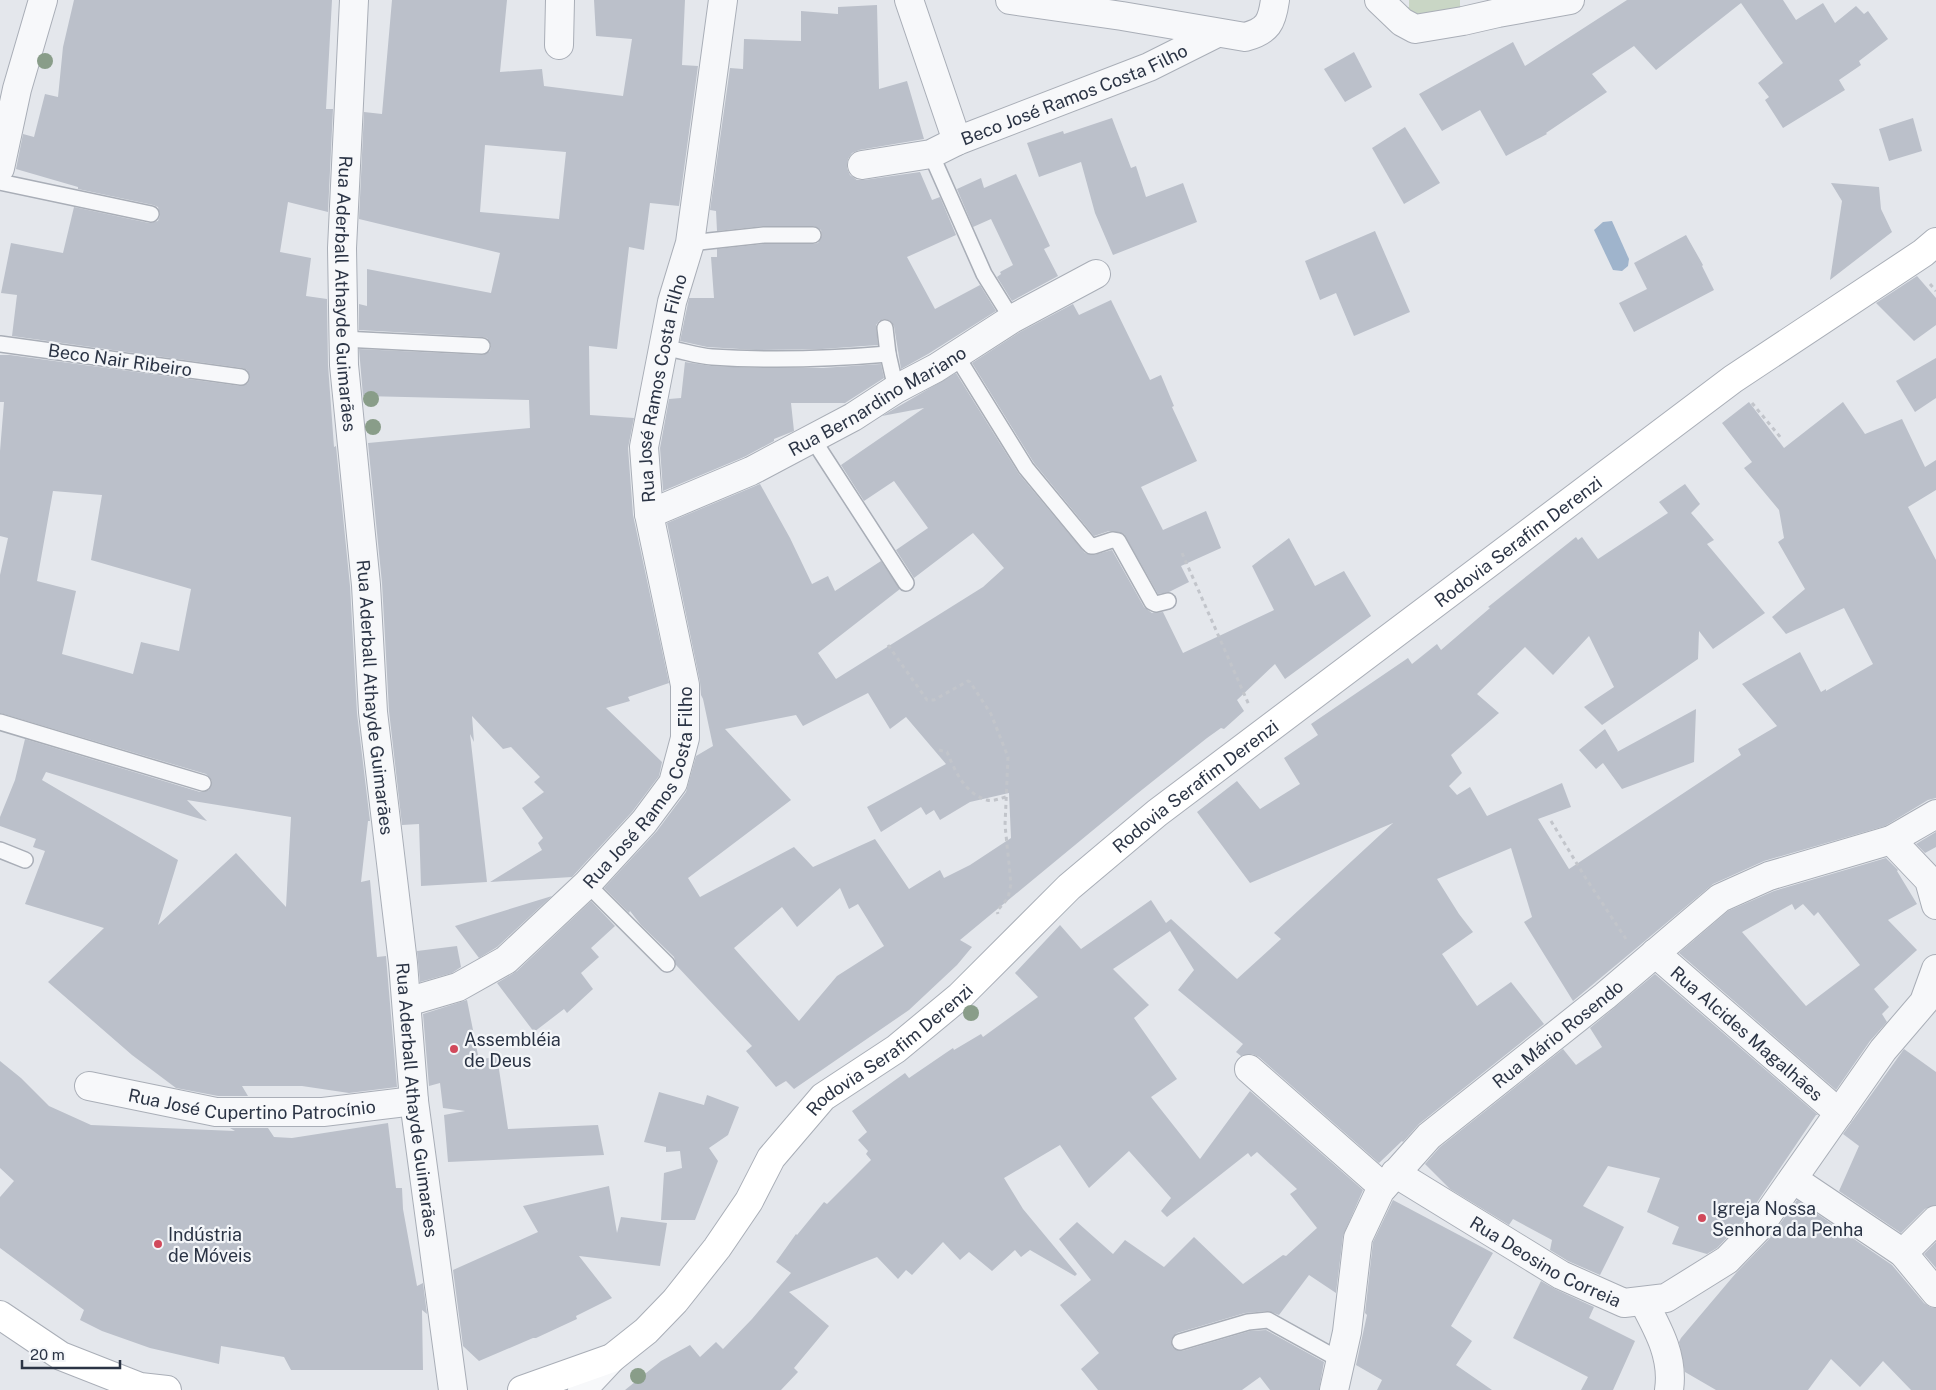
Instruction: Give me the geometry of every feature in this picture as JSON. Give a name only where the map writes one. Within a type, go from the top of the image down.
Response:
[{"type":"main road","name":"Rodovia Serafim Derenzi","points":[[522,1390],[612,1358],[646,1331],[718,1248],[749,1201],[771,1158],[823,1097],[896,1049],[960,996],[1069,887],[1157,813],[1733,379],[1936,242]]},
{"type":"main road","points":[[0,1315],[60,1356],[140,1387],[167,1390]]},
{"type":"street","points":[[0,168],[17,89],[43,0]]},
{"type":"street","name":"Rua Aderball Athayde Guimarães","points":[[354,0],[342,248],[345,375],[366,585],[373,712],[407,1002],[414,1101],[453,1390]]},
{"type":"street","points":[[559,45],[560,0]]},
{"type":"street","name":"Rua José Ramos Costa Filho","points":[[407,1002],[458,987],[506,960],[587,884],[644,822],[673,783],[686,738],[685,685],[649,514],[644,447],[672,302],[690,243],[723,0]]},
{"type":"street","points":[[909,0],[957,141]]},
{"type":"street","points":[[1010,0],[1122,16],[1245,37],[1262,30],[1273,17],[1275,0]]},
{"type":"street","points":[[1379,0],[1402,22],[1416,29],[1570,0]]},
{"type":"street","name":"Beco José Ramos Costa Filho","points":[[862,165],[931,154],[957,141],[1149,67],[1217,33]]},
{"type":"street","name":"Rua Bernardino Mariano","points":[[649,514],[751,471],[853,417],[896,389],[956,356],[1012,320],[1096,274]]},
{"type":"street","name":"Rua Mário Rosendo","points":[[1334,1390],[1347,1332],[1358,1238],[1380,1191],[1429,1136],[1720,898],[1768,876],[1891,840],[1936,814]]},
{"type":"street","points":[[1891,840],[1929,880],[1936,904]]},
{"type":"street","name":"Rua Alcides Magalhães","points":[[1649,958],[1839,1114]]},
{"type":"street","name":"Rua Deosino Correia","points":[[1248,1070],[1389,1180],[1561,1275],[1624,1303],[1666,1298],[1727,1260],[1759,1228],[1884,1050],[1924,1002],[1936,969]]},
{"type":"street","name":"Rua José Cupertino Patrocínio","points":[[90,1086],[216,1112],[323,1112],[414,1101]]},
{"type":"street","points":[[1793,1178],[1903,1253],[1936,1293]]},
{"type":"street","points":[[1903,1253],[1936,1220]]},
{"type":"street","points":[[1643,1301],[1665,1342],[1672,1375],[1669,1390]]},
{"type":"street","points":[[582,1390],[612,1358]]},
{"type":"lane","points":[[931,154],[984,274],[1012,320]]},
{"type":"lane","points":[[0,182],[151,214]]},
{"type":"lane","points":[[690,243],[764,236],[813,235]]},
{"type":"lane","points":[[885,328],[888,354],[896,389]]},
{"type":"lane","points":[[343,339],[482,346]]},
{"type":"lane","name":"Beco Nair Ribeiro","points":[[0,344],[241,377]]},
{"type":"lane","points":[[663,348],[678,349],[709,357],[754,359],[841,358],[888,354]]},
{"type":"lane","points":[[956,356],[1026,468],[1088,543],[1094,546],[1112,540],[1118,541],[1152,602],[1156,604],[1168,601]]},
{"type":"lane","points":[[812,438],[906,583]]},
{"type":"lane","points":[[0,722],[203,783]]},
{"type":"lane","points":[[0,850],[25,860]]},
{"type":"lane","points":[[587,884],[667,964]]},
{"type":"lane","points":[[1180,1342],[1248,1322],[1268,1320],[1340,1360]]},
{"type":"path","points":[[1733,379],[1781,438]]},
{"type":"path","points":[[1182,553],[1262,733]]},
{"type":"path","points":[[888,644],[927,700],[934,700],[966,682],[970,682],[991,714],[1008,757],[1005,826],[1010,878]]},
{"type":"path","points":[[939,750],[947,752],[958,777],[976,794],[988,801],[1006,797]]},
{"type":"path","points":[[1551,821],[1585,877],[1649,958]]},
{"type":"green space","points":[[1409,0],[1460,0],[1460,7],[1416,18],[1404,8],[1409,7]]},
{"type":"water","points":[[1612,221],[1629,259],[1628,266],[1622,271],[1613,270],[1594,230],[1603,222]]},
{"type":"building","points":[[74,0],[332,0],[326,109],[333,109],[328,212],[288,202],[280,252],[311,258],[306,296],[327,299],[328,365],[334,447],[336,446],[350,586],[357,713],[370,821],[368,821],[361,882],[370,880],[377,957],[386,956],[397,1087],[349,1093],[302,1086],[242,1086],[248,1096],[218,1096],[176,1088],[132,1055],[48,982],[104,928],[25,904],[45,851],[33,847],[36,839],[0,826],[0,817],[15,780],[25,739],[200,792],[209,790],[212,781],[206,774],[0,713],[0,575],[8,538],[0,536],[0,451],[4,402],[0,402],[0,355],[240,386],[248,383],[250,378],[247,370],[242,368],[12,336],[17,295],[1,293],[11,243],[63,253],[74,207],[149,223],[158,221],[160,215],[158,207],[153,205],[78,189],[78,187],[16,169],[23,134],[34,137],[45,94],[58,97],[63,47]],"holes":[[[53,491],[102,495],[91,560],[191,589],[179,651],[141,642],[133,674],[62,654],[76,591],[37,581]],[[46,772],[207,821],[187,800],[291,817],[286,907],[236,853],[158,925],[178,860],[42,780]]]},
{"type":"building","points":[[392,0],[507,0],[500,72],[542,69],[544,86],[623,96],[632,39],[596,36],[594,0],[685,0],[682,65],[698,66],[679,206],[650,203],[644,250],[629,247],[617,349],[589,346],[590,415],[634,418],[628,448],[633,515],[669,683],[628,697],[630,701],[606,708],[662,762],[659,776],[632,812],[572,877],[490,882],[542,850],[538,843],[543,838],[522,808],[544,792],[534,782],[540,777],[511,747],[503,749],[472,716],[474,742],[470,734],[487,882],[421,886],[419,824],[402,825],[389,711],[382,583],[368,443],[530,428],[529,400],[363,396],[359,349],[482,355],[490,351],[491,346],[487,338],[482,337],[359,330],[359,304],[367,306],[367,269],[491,293],[500,253],[359,219],[364,112],[382,114]],"holes":[[[485,145],[566,152],[559,219],[480,212]]]},
{"type":"building","points":[[1627,0],[1783,0],[1796,20],[1823,3],[1835,23],[1856,6],[1864,14],[1868,11],[1888,39],[1859,61],[1861,65],[1839,80],[1845,90],[1783,128],[1765,100],[1769,97],[1758,83],[1783,63],[1741,3],[1656,70],[1634,46],[1592,74],[1607,92],[1547,134],[1506,156],[1480,110],[1442,131],[1419,94],[1513,42],[1525,66]]},
{"type":"building","points":[[877,5],[879,89],[907,81],[924,139],[859,150],[852,153],[848,159],[847,168],[850,175],[857,180],[920,172],[932,200],[940,197],[956,235],[907,257],[935,309],[980,285],[996,311],[901,369],[894,326],[889,320],[884,319],[876,325],[878,345],[822,349],[756,350],[707,347],[680,341],[689,298],[714,298],[711,257],[717,257],[717,249],[764,244],[813,244],[818,243],[822,235],[821,230],[813,226],[764,226],[717,231],[716,211],[710,210],[730,68],[743,69],[744,39],[801,41],[801,11],[838,14],[838,7]]},
{"type":"building","points":[[1354,52],[1372,87],[1345,102],[1324,69]]},
{"type":"building","points":[[1112,118],[1131,168],[1136,166],[1146,197],[1183,183],[1197,222],[1113,255],[1095,213],[1081,162],[1039,177],[1027,143],[1063,131],[1064,134]]},
{"type":"building","points":[[1913,118],[1922,151],[1889,161],[1879,129]]},
{"type":"building","points":[[1405,127],[1440,183],[1404,204],[1372,148]]},
{"type":"building","points":[[1016,174],[1050,246],[1044,249],[1058,276],[1012,301],[997,277],[1001,274],[1000,272],[1013,265],[991,219],[973,227],[957,189],[981,178],[984,188]]},
{"type":"building","points":[[1831,183],[1879,187],[1881,209],[1892,232],[1830,280],[1842,201]]},
{"type":"building","points":[[1375,231],[1410,312],[1354,336],[1336,293],[1320,300],[1305,261]]},
{"type":"building","points":[[1686,235],[1703,265],[1714,290],[1634,332],[1619,303],[1647,289],[1634,263]]},
{"type":"building","points":[[1917,276],[1936,298],[1936,325],[1914,341],[1876,303]]},
{"type":"building","points":[[1111,300],[1150,380],[1161,375],[1174,406],[1172,407],[1197,461],[1141,487],[1163,530],[1206,511],[1221,548],[1181,566],[1189,582],[1169,592],[1158,594],[1124,534],[1109,531],[1094,536],[1034,463],[972,363],[1020,332],[1073,304],[1079,315]]},
{"type":"building","points":[[1936,358],[1936,398],[1915,412],[1896,381]]},
{"type":"building","points":[[685,362],[711,366],[756,368],[822,368],[881,364],[884,378],[845,403],[791,403],[794,431],[774,439],[774,441],[744,457],[663,491],[660,448],[669,399],[681,398]]},
{"type":"building","points":[[956,373],[1019,474],[1085,553],[1094,555],[1112,550],[1144,607],[1152,613],[1163,612],[1183,653],[1274,610],[1252,566],[1289,538],[1315,586],[1344,571],[1371,616],[1285,679],[1275,664],[1237,700],[1244,711],[1224,729],[1221,728],[1207,738],[1138,793],[960,940],[972,947],[957,965],[909,1010],[794,1089],[786,1081],[776,1087],[746,1051],[752,1046],[676,965],[674,957],[641,925],[630,911],[629,913],[604,888],[657,831],[686,792],[696,756],[713,746],[667,523],[760,484],[790,538],[812,584],[828,576],[835,591],[881,561],[900,589],[818,653],[836,679],[983,587],[1004,568],[973,533],[914,578],[896,550],[928,528],[894,481],[864,501],[841,465],[924,408],[882,416]],"holes":[[[868,693],[890,729],[906,717],[946,764],[867,807],[881,832],[921,807],[926,815],[934,810],[940,820],[970,802],[1009,793],[1011,838],[970,865],[944,878],[940,870],[909,889],[875,839],[813,867],[794,847],[700,897],[688,878],[791,800],[725,729],[796,715],[803,726]],[[840,888],[849,909],[858,904],[884,946],[837,976],[799,1021],[734,948],[782,907],[797,927]]]},
{"type":"building","points":[[1749,402],[1784,448],[1843,402],[1865,434],[1902,419],[1925,467],[1936,460],[1936,490],[1908,507],[1936,560],[1936,798],[1928,800],[1885,826],[1764,861],[1713,884],[1573,1001],[1524,922],[1532,917],[1511,848],[1437,879],[1473,932],[1442,954],[1477,1006],[1511,982],[1544,1024],[1419,1124],[1403,1142],[1379,1163],[1259,1057],[1252,1054],[1241,1056],[1236,1052],[1243,1044],[1178,990],[1194,970],[1170,931],[1113,969],[1149,1005],[1134,1018],[1177,1079],[1151,1097],[1200,1159],[1250,1091],[1363,1190],[1343,1236],[1336,1293],[1309,1275],[1279,1315],[1268,1311],[1245,1313],[1177,1333],[1171,1340],[1173,1348],[1182,1351],[1250,1331],[1266,1330],[1324,1362],[1319,1390],[1270,1390],[1260,1377],[1242,1390],[1098,1390],[1081,1369],[1099,1353],[1060,1305],[1091,1280],[1059,1239],[1077,1222],[1113,1254],[1125,1240],[1164,1267],[1194,1237],[1243,1284],[1283,1255],[1286,1256],[1317,1228],[1290,1194],[1297,1189],[1257,1152],[1251,1157],[1248,1153],[1167,1217],[1161,1211],[1171,1198],[1129,1151],[1089,1188],[1060,1145],[1004,1178],[1023,1209],[1077,1274],[1075,1276],[1030,1250],[1021,1257],[1015,1250],[992,1271],[969,1252],[960,1260],[943,1242],[912,1275],[906,1270],[898,1279],[877,1257],[789,1292],[829,1326],[794,1368],[798,1372],[781,1390],[625,1390],[661,1361],[690,1345],[700,1357],[716,1342],[723,1349],[752,1319],[791,1273],[776,1262],[796,1234],[824,1202],[827,1204],[871,1160],[866,1154],[868,1151],[858,1140],[867,1132],[852,1111],[905,1073],[909,1078],[953,1048],[954,1050],[981,1034],[983,1037],[1038,997],[1015,973],[1060,925],[1081,949],[1151,900],[1166,923],[1171,919],[1237,979],[1281,939],[1274,933],[1393,823],[1250,883],[1197,812],[1237,781],[1260,809],[1300,784],[1284,758],[1318,735],[1311,724],[1408,658],[1412,664],[1437,644],[1441,650],[1490,608],[1488,607],[1576,537],[1578,540],[1582,537],[1598,559],[1668,513],[1659,502],[1685,484],[1700,504],[1691,513],[1714,540],[1707,544],[1765,613],[1713,649],[1699,631],[1698,659],[1602,725],[1584,707],[1614,687],[1589,636],[1553,675],[1525,647],[1477,694],[1499,713],[1451,755],[1462,773],[1449,786],[1457,795],[1470,787],[1487,816],[1562,783],[1571,807],[1538,819],[1569,869],[1741,755],[1738,749],[1777,726],[1742,684],[1800,652],[1821,692],[1873,664],[1844,608],[1786,634],[1772,617],[1805,589],[1778,542],[1784,538],[1779,510],[1744,468],[1752,462],[1722,423]]},
{"type":"building","points":[[1696,709],[1694,762],[1622,789],[1603,763],[1596,769],[1579,750],[1605,729],[1617,752]]},
{"type":"building","points":[[1936,832],[1936,847],[1925,853],[1916,844]]},
{"type":"building","points":[[1886,858],[1898,870],[1917,904],[1888,920],[1917,950],[1874,989],[1889,1007],[1882,1014],[1887,1022],[1870,1041],[1836,1090],[1679,953],[1728,911],[1774,891]],"holes":[[[1792,904],[1795,910],[1803,904],[1814,916],[1818,912],[1860,965],[1806,1006],[1742,932]]]},
{"type":"building","points":[[552,896],[497,947],[479,958],[455,926]]},
{"type":"building","points":[[591,901],[615,926],[591,948],[599,957],[581,973],[593,989],[567,1013],[564,1009],[534,1032],[497,983],[517,971]]},
{"type":"building","points":[[457,946],[461,967],[452,973],[420,982],[417,951]]},
{"type":"building","points":[[1655,974],[1818,1115],[1816,1115],[1747,1217],[1717,1248],[1707,1254],[1672,1244],[1679,1227],[1647,1212],[1660,1178],[1608,1166],[1583,1206],[1624,1227],[1600,1275],[1568,1261],[1550,1250],[1552,1240],[1513,1219],[1509,1225],[1450,1189],[1425,1164],[1440,1147],[1563,1049],[1576,1065],[1602,1047],[1590,1028]]},
{"type":"building","points":[[467,1000],[479,1060],[497,1056],[508,1129],[598,1125],[604,1155],[448,1162],[444,1115],[465,1111],[443,1108],[440,1083],[429,1086],[423,1014]]},
{"type":"building","points":[[1904,1049],[1936,1072],[1936,1205],[1925,1209],[1901,1233],[1839,1191],[1859,1146],[1843,1134]]},
{"type":"building","points":[[0,1061],[21,1078],[49,1106],[91,1125],[235,1131],[230,1128],[268,1128],[274,1137],[292,1138],[388,1123],[396,1188],[402,1188],[403,1209],[417,1286],[423,1283],[427,1314],[422,1310],[423,1370],[291,1370],[284,1357],[221,1346],[219,1364],[150,1348],[102,1331],[80,1320],[84,1310],[0,1248],[0,1197],[14,1181],[0,1168]]},
{"type":"building","points":[[659,1092],[704,1105],[707,1095],[739,1107],[728,1135],[709,1148],[718,1161],[695,1220],[661,1220],[664,1173],[682,1168],[680,1151],[666,1152],[666,1147],[644,1142]]},
{"type":"building","points":[[609,1186],[617,1233],[621,1217],[667,1223],[660,1266],[579,1256],[612,1298],[576,1316],[577,1319],[479,1361],[463,1346],[453,1270],[538,1232],[523,1206]]},
{"type":"building","points":[[1393,1200],[1493,1253],[1451,1326],[1472,1341],[1456,1365],[1492,1390],[1377,1390],[1382,1380],[1356,1365],[1367,1315],[1365,1313],[1373,1242]]},
{"type":"building","points":[[1797,1200],[1892,1265],[1924,1303],[1936,1308],[1936,1390],[1911,1390],[1883,1361],[1860,1387],[1831,1359],[1808,1390],[1716,1390],[1685,1372],[1679,1342],[1681,1338],[1736,1273],[1770,1238]]},
{"type":"building","points":[[1936,1242],[1936,1268],[1924,1254]]},
{"type":"building","points":[[1541,1281],[1594,1307],[1589,1318],[1635,1341],[1613,1390],[1581,1390],[1588,1377],[1513,1338]]},
{"type":"place","name":"Assembléia de Deus","points":[[454,1049]]},
{"type":"place","name":"Igreja Nossa Senhora da Penha","points":[[1702,1218]]},
{"type":"place","name":"Indústria de Móveis","points":[[158,1244]]}]
